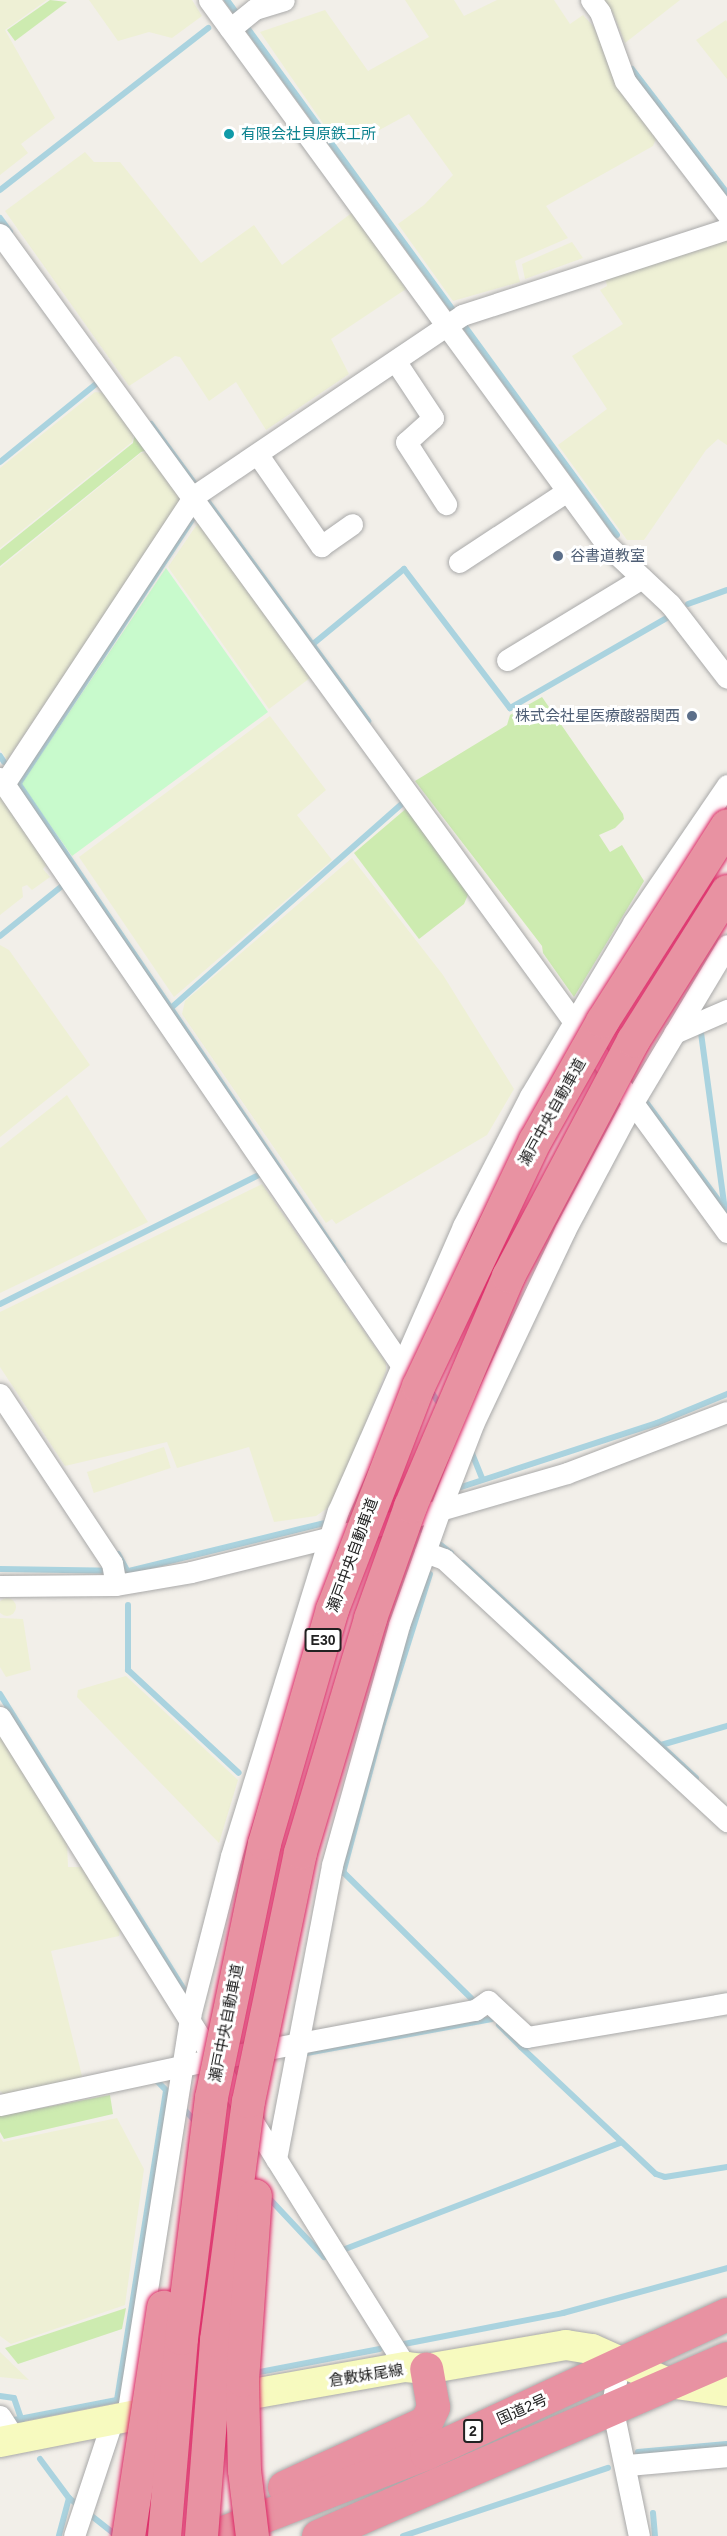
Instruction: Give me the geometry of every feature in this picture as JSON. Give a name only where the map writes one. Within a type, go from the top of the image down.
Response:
[{"type":"highway","name":"瀬戸中央自動車道","points":[[164,2536],[181,2338],[217,2073],[264,1843],[329,1620],[372,1498],[476,1258],[535,1140],[602,1021],[727,825]]},
{"type":"highway","name":"E30","points":[[200,2536],[229,2225],[248,2101],[300,1852],[370,1618],[457,1389],[568,1159],[633,1040],[727,891]]},
{"type":"highway","points":[[252,2536],[242,2429],[244,2333],[264,2087],[300,1852]]},
{"type":"highway","points":[[128,2536],[180,2192],[217,2073]]},
{"type":"highway","name":"国道2号","points":[[213,2536],[426,2453],[727,2313]]},
{"type":"highway","name":"2","points":[[318,2536],[400,2503],[612,2406],[727,2358]]},
{"type":"highway","points":[[200,2536],[232,2514],[327,2464],[426,2422],[433,2407],[416,2368]]},
{"type":"main road","name":"倉敷妹尾線","points":[[6,2431],[125,2406],[416,2368],[566,2345],[592,2349],[668,2383],[727,2391]]},
{"type":"street","points":[[209,0],[237,24],[454,321],[567,491],[606,544],[670,604],[727,678]]},
{"type":"street","points":[[237,24],[255,9],[284,0]]},
{"type":"street","points":[[591,0],[600,12],[625,81],[727,214]]},
{"type":"street","points":[[404,1355],[268,1170],[2,781],[200,498],[258,455],[454,321],[727,229]]},
{"type":"street","points":[[0,234],[200,498],[410,796],[727,1232]]},
{"type":"street","points":[[396,362],[433,418],[406,442],[446,504]]},
{"type":"street","points":[[258,455],[321,546],[352,524]]},
{"type":"street","points":[[459,562],[567,491]]},
{"type":"street","points":[[507,660],[642,578]]},
{"type":"street","points":[[80,2517],[125,2406],[189,2016],[217,1903],[333,1526],[404,1355],[463,1226],[573,1018],[727,785]]},
{"type":"street","points":[[276,2159],[332,1865],[377,1699],[429,1542],[465,1443],[565,1230],[632,1104],[727,945]]},
{"type":"street","points":[[674,1033],[727,1010]]},
{"type":"street","points":[[0,1394],[114,1576]]},
{"type":"street","points":[[0,1586],[114,1576],[172,1576],[333,1526],[445,1497],[567,1473],[727,1412]]},
{"type":"street","points":[[429,1542],[444,1559],[727,1821]]},
{"type":"street","points":[[0,1717],[189,2016],[217,2073],[416,2368]]},
{"type":"street","points":[[0,2105],[180,2070],[217,2073],[296,2050],[479,2007],[488,2001],[527,2037],[727,2003]]},
{"type":"street","points":[[619,2362],[612,2406],[627,2465],[639,2536]]},
{"type":"street","points":[[627,2465],[727,2456]]},
{"type":"green space","points":[[0,0],[47,0],[5,30],[55,118],[21,144],[28,153],[0,175]]},
{"type":"green space","points":[[50,0],[67,2],[15,41],[7,30]]},
{"type":"green space","points":[[89,0],[192,0],[202,16],[172,38],[149,32],[118,41]]},
{"type":"green space","points":[[405,0],[454,0],[464,16],[497,0],[554,0],[570,24],[583,15],[594,27],[616,80],[658,134],[653,146],[546,206],[568,238],[515,261],[520,282],[453,301],[398,224],[424,205],[453,175],[409,114],[359,141],[354,133],[336,142],[260,32],[325,10],[368,71],[429,37]]},
{"type":"green space","points":[[603,0],[680,0],[625,43],[613,13]]},
{"type":"green space","points":[[726,20],[727,22],[727,79],[696,40]]},
{"type":"green space","points":[[85,152],[94,162],[120,162],[201,263],[254,225],[282,265],[353,212],[406,289],[331,339],[349,374],[266,430],[236,382],[209,401],[180,357],[175,356],[129,386],[5,211]]},
{"type":"green space","points":[[727,238],[727,445],[718,439],[706,450],[644,540],[627,540],[558,445],[607,409],[572,356],[623,324],[600,290],[607,286],[605,276]]},
{"type":"green space","points":[[572,242],[583,258],[525,279],[522,264]]},
{"type":"green space","points":[[95,392],[104,393],[134,433],[132,442],[0,548],[0,468]]},
{"type":"green space","points":[[135,432],[148,450],[141,452],[0,566],[0,550],[133,443]]},
{"type":"green space","points":[[149,452],[180,498],[179,504],[7,760],[0,749],[0,568],[141,453]]},
{"type":"green space","points":[[200,520],[310,678],[269,709],[168,567]]},
{"type":"green space","points":[[166,568],[268,712],[72,856],[21,784]]},
{"type":"green space","points":[[542,697],[623,814],[624,819],[615,828],[599,835],[610,852],[622,845],[644,881],[574,997],[543,953],[542,946],[415,781],[507,725],[510,715]]},
{"type":"green space","points":[[270,716],[326,790],[297,815],[332,860],[174,997],[79,857]]},
{"type":"green space","points":[[0,794],[47,864],[43,869],[50,877],[32,890],[27,885],[22,887],[23,897],[0,915]]},
{"type":"green space","points":[[408,807],[470,890],[464,904],[419,939],[354,853]]},
{"type":"green space","points":[[352,858],[443,975],[514,1089],[487,1135],[336,1224],[332,1219],[326,1223],[182,1014],[185,1001]]},
{"type":"green space","points":[[0,945],[9,950],[90,1065],[0,1137]]},
{"type":"green space","points":[[67,1095],[148,1222],[0,1293],[0,1148]]},
{"type":"green space","points":[[262,1184],[386,1363],[386,1371],[333,1504],[316,1516],[274,1522],[249,1447],[177,1468],[167,1442],[65,1466],[0,1367],[0,1312]]},
{"type":"green space","points":[[164,1447],[171,1468],[94,1493],[87,1472]]},
{"type":"green space","points":[[7,1598],[13,1601],[16,1607],[13,1613],[7,1616],[1,1613],[-2,1607],[1,1601]]},
{"type":"green space","points":[[0,1618],[23,1619],[31,1670],[6,1677],[0,1667]]},
{"type":"green space","points":[[126,1676],[238,1780],[219,1843],[77,1697],[78,1690]]},
{"type":"green space","points":[[0,1735],[67,1842],[68,1867],[83,1867],[120,1929],[119,1936],[51,1951],[82,2076],[76,2083],[6,2096],[0,2091]]},
{"type":"green space","points":[[110,2095],[113,2114],[4,2139],[0,2132],[0,2116]]},
{"type":"green space","points":[[117,2118],[144,2169],[125,2305],[11,2344],[0,2336],[0,2137],[3,2142]]},
{"type":"green space","points":[[126,2308],[122,2329],[18,2364],[5,2348]]},
{"type":"green space","points":[[0,2352],[29,2380],[0,2377]]},
{"type":"waterway","points":[[227,0],[617,535]]},
{"type":"waterway","points":[[0,190],[208,28]]},
{"type":"waterway","points":[[632,69],[727,193]]},
{"type":"waterway","points":[[0,218],[10,232]]},
{"type":"waterway","points":[[0,462],[96,384]]},
{"type":"waterway","points":[[151,424],[368,721]]},
{"type":"waterway","points":[[19,783],[198,510]]},
{"type":"waterway","points":[[313,644],[404,569],[510,708],[672,615]]},
{"type":"waterway","points":[[688,604],[727,590]]},
{"type":"waterway","points":[[0,756],[4,762]]},
{"type":"waterway","points":[[16,780],[343,1262]]},
{"type":"waterway","points":[[171,1008],[406,800]]},
{"type":"waterway","points":[[0,936],[67,882]]},
{"type":"waterway","points":[[701,1033],[725,1210]]},
{"type":"waterway","points":[[646,1102],[725,1209]]},
{"type":"waterway","points":[[0,1304],[265,1172]]},
{"type":"waterway","points":[[428,1387],[441,1406]]},
{"type":"waterway","points":[[452,1490],[657,1423],[727,1394]]},
{"type":"waterway","points":[[469,1446],[482,1479]]},
{"type":"waterway","points":[[0,1569],[129,1571],[329,1522]]},
{"type":"waterway","points":[[414,1524],[451,1553]]},
{"type":"waterway","points":[[118,1554],[129,1574]]},
{"type":"waterway","points":[[463,1563],[696,1778]]},
{"type":"waterway","points":[[343,1873],[383,1723],[430,1574]]},
{"type":"waterway","points":[[128,1605],[128,1670],[239,1773]]},
{"type":"waterway","points":[[0,1694],[185,1991]]},
{"type":"waterway","points":[[661,1745],[727,1726]]},
{"type":"waterway","points":[[338,1867],[477,2004]]},
{"type":"waterway","points":[[301,2054],[492,2019]]},
{"type":"waterway","points":[[499,2025],[521,2047],[531,2045]]},
{"type":"waterway","points":[[521,2047],[656,2174],[665,2177],[727,2167]]},
{"type":"waterway","points":[[157,2081],[168,2092]]},
{"type":"waterway","points":[[117,2400],[166,2091]]},
{"type":"waterway","points":[[181,2106],[197,2123]]},
{"type":"waterway","points":[[340,2251],[622,2142]]},
{"type":"waterway","points":[[266,2195],[324,2257],[328,2255]]},
{"type":"waterway","points":[[399,2345],[563,2313],[727,2268]]},
{"type":"waterway","points":[[254,2373],[380,2349]]},
{"type":"waterway","points":[[0,2396],[14,2398],[22,2421]]},
{"type":"waterway","points":[[9,2421],[126,2398]]},
{"type":"waterway","points":[[638,2452],[727,2444]]},
{"type":"waterway","points":[[40,2459],[69,2498],[59,2536]]},
{"type":"waterway","points":[[403,2536],[608,2468]]},
{"type":"waterway","points":[[69,2498],[117,2536]]},
{"type":"waterway","points":[[653,2513],[655,2536]]},
{"type":"place","name":"有限会社貝原鉄工所","points":[[229,134]]},
{"type":"place","name":"谷書道教室","points":[[558,556]]},
{"type":"place","name":"株式会社星医療酸器関西","points":[[692,716]]}]
